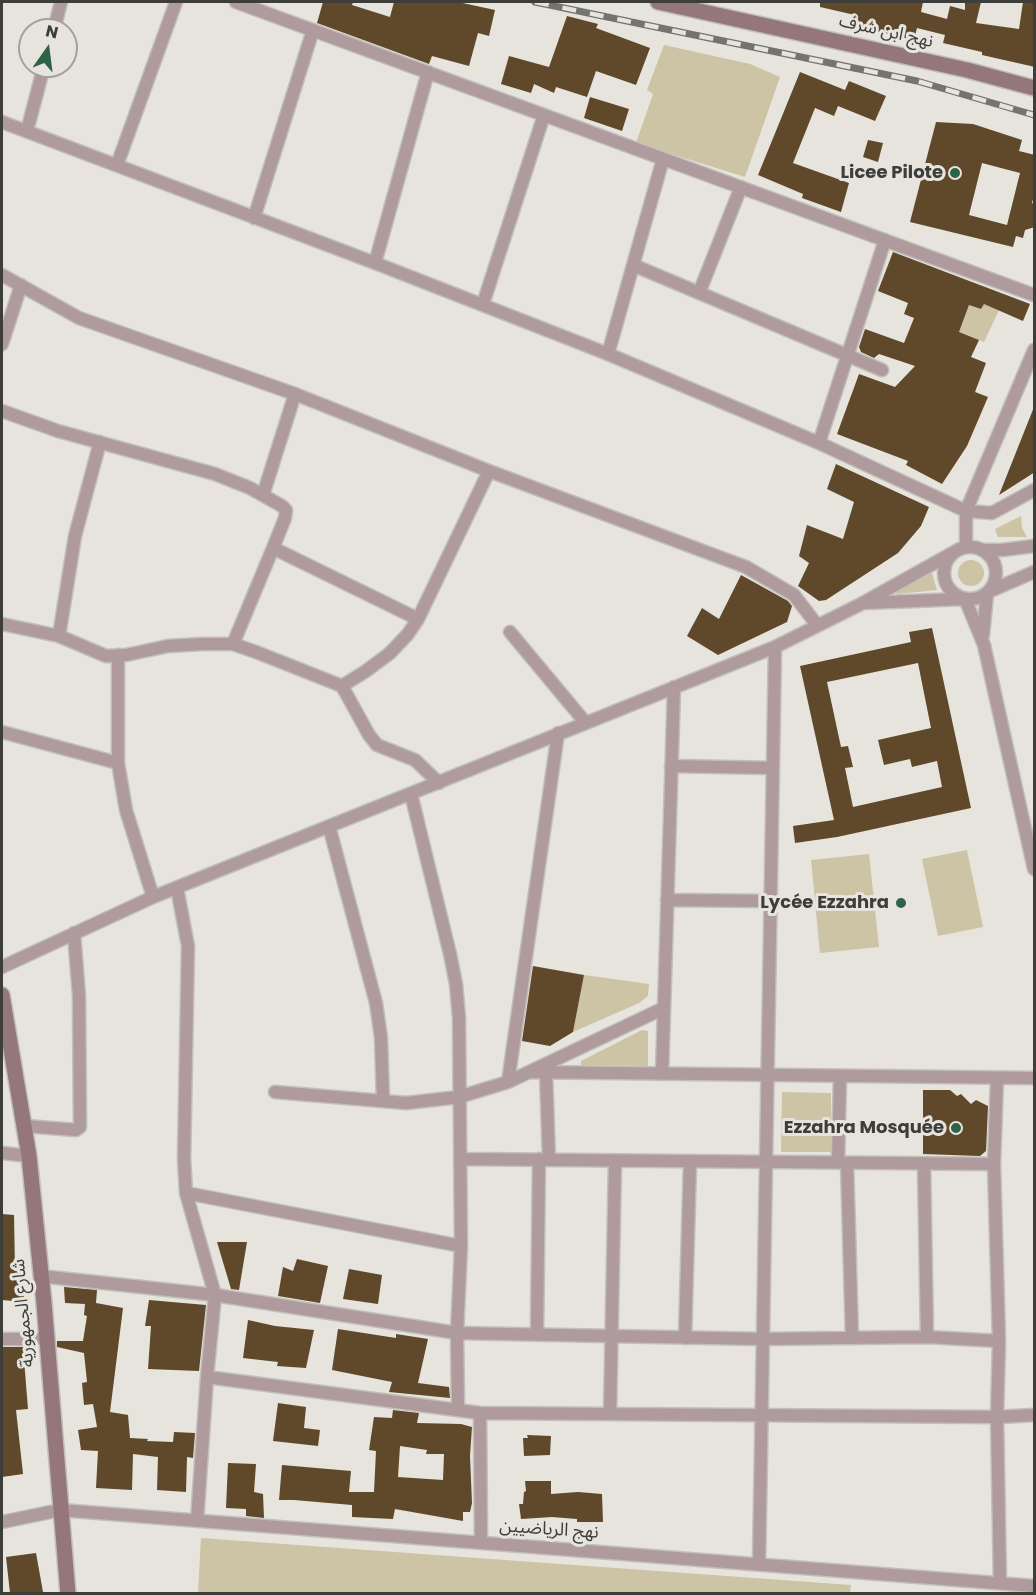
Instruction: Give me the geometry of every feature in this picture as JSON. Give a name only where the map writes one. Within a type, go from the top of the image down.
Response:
[{"type":"main road","name":"نهج ابن شرف","points":[[658,2],[966,70],[1035,88]]},
{"type":"main road","name":"شارع الجمهورية","points":[[2,994],[25,1126],[68,1593]]},
{"type":"street","points":[[57,18],[61,2]]},
{"type":"street","points":[[117,165],[176,2]]},
{"type":"street","points":[[236,2],[1035,295]]},
{"type":"street","points":[[254,218],[314,30]]},
{"type":"street","points":[[375,263],[428,72]]},
{"type":"street","points":[[27,131],[41,78]]},
{"type":"street","points":[[483,304],[544,115]]},
{"type":"street","points":[[2,122],[483,304],[608,354],[819,443],[966,511],[992,513],[1035,490]]},
{"type":"street","points":[[608,354],[663,159]]},
{"type":"street","points":[[699,293],[741,187]]},
{"type":"street","points":[[819,443],[885,240]]},
{"type":"street","points":[[633,265],[882,370]]},
{"type":"street","points":[[2,275],[79,318],[296,394],[489,471],[746,567],[794,595],[818,625]]},
{"type":"street","points":[[2,344],[21,285]]},
{"type":"street","points":[[1035,350],[966,511],[961,549],[949,558],[944,567],[947,587],[964,599],[984,645],[1035,869]]},
{"type":"street","points":[[263,495],[296,394]]},
{"type":"street","points":[[2,411],[58,431],[215,474],[263,495],[286,510],[285,518],[233,644]]},
{"type":"street","points":[[59,636],[75,536],[100,442]]},
{"type":"street","points":[[342,686],[366,671],[408,634],[418,619],[489,471]]},
{"type":"street","points":[[2,967],[153,897],[775,647],[861,604],[961,549],[1002,550],[1035,546]]},
{"type":"street","points":[[273,548],[418,619]]},
{"type":"street","points":[[982,550],[988,554],[996,568],[994,585],[988,592],[984,619],[984,645]]},
{"type":"street","points":[[861,604],[977,599],[1035,572]]},
{"type":"street","points":[[2,624],[59,636],[106,656],[168,646],[233,644],[342,686],[377,745],[415,760],[439,783]]},
{"type":"street","points":[[510,632],[585,723]]},
{"type":"street","points":[[759,1564],[775,647]]},
{"type":"street","points":[[118,655],[118,763],[126,810],[153,897]]},
{"type":"street","points":[[662,1074],[674,687]]},
{"type":"street","points":[[2,732],[118,763]]},
{"type":"street","points":[[508,1082],[558,733]]},
{"type":"street","points":[[671,766],[773,768]]},
{"type":"street","points":[[411,794],[456,984],[459,1018],[461,1246],[457,1333],[458,1410]]},
{"type":"street","points":[[328,826],[376,1002],[381,1038],[383,1100]]},
{"type":"street","points":[[177,888],[188,946],[184,1159],[186,1193],[215,1295],[197,1521]]},
{"type":"street","points":[[668,900],[771,901]]},
{"type":"street","points":[[25,1126],[76,1130],[80,1127],[79,996],[74,933]]},
{"type":"street","points":[[275,1092],[406,1103],[459,1097],[508,1082],[664,1008]]},
{"type":"street","points":[[530,1072],[1035,1078]]},
{"type":"street","points":[[537,1334],[546,1072]]},
{"type":"street","points":[[840,1076],[852,1338]]},
{"type":"street","points":[[997,1078],[994,1164],[999,1341],[997,1417],[1000,1583]]},
{"type":"street","points":[[2,1153],[28,1156]]},
{"type":"street","points":[[461,1159],[994,1164]]},
{"type":"street","points":[[610,1414],[615,1161]]},
{"type":"street","points":[[685,1338],[690,1161]]},
{"type":"street","points":[[924,1164],[927,1337]]},
{"type":"street","points":[[186,1193],[461,1246]]},
{"type":"street","points":[[40,1276],[215,1295],[457,1333],[762,1339],[927,1337],[999,1341]]},
{"type":"street","points":[[2,1339],[46,1339]]},
{"type":"street","points":[[207,1377],[480,1413],[997,1417],[1035,1415]]},
{"type":"street","points":[[480,1413],[481,1543]]},
{"type":"street","name":"نهج الرياضيين","points":[[2,1522],[60,1510],[1035,1586]]},
{"type":"shaded area","points":[[664,45],[750,64],[780,77],[745,177],[636,143],[653,94],[647,90]]},
{"type":"shaded area","points":[[985,302],[1000,308],[984,342],[959,332],[969,305],[981,309]]},
{"type":"shaded area","points":[[1021,516],[1022,528],[1027,537],[998,537],[995,529]]},
{"type":"shaded area","points":[[971,560],[980,564],[984,573],[980,582],[971,586],[962,582],[958,573],[962,564]]},
{"type":"shaded area","points":[[932,573],[937,590],[897,594],[896,591]]},
{"type":"shaded area","points":[[967,850],[983,927],[938,936],[922,859]]},
{"type":"shaded area","points":[[869,854],[879,947],[820,953],[811,860]]},
{"type":"shaded area","points":[[584,975],[649,984],[648,996],[639,1003],[573,1032]]},
{"type":"shaded area","points":[[642,1030],[648,1031],[648,1066],[581,1065],[581,1061]]},
{"type":"shaded area","points":[[782,1092],[831,1093],[831,1152],[781,1152]]},
{"type":"shaded area","points":[[201,1538],[851,1585],[850,1593],[198,1593]]},
{"type":"building","points":[[323,2],[353,2],[352,5],[390,17],[394,2],[458,2],[495,10],[489,36],[478,33],[469,66],[432,56],[429,64],[317,23]]},
{"type":"building","points":[[820,2],[923,2],[921,12],[947,19],[950,6],[965,10],[965,2],[981,2],[976,23],[1019,29],[1023,2],[1035,2],[1035,67],[943,43],[945,35],[917,28],[914,40],[853,26],[855,15],[820,7]]},
{"type":"building","points":[[567,16],[598,24],[596,28],[650,48],[636,85],[596,71],[587,97],[556,87],[554,93],[534,84],[531,93],[501,84],[509,56],[549,67]]},
{"type":"building","points":[[800,72],[845,90],[849,81],[886,96],[875,121],[838,106],[834,116],[815,108],[793,163],[849,183],[841,212],[802,198],[803,194],[758,175]]},
{"type":"building","points":[[590,97],[629,109],[622,131],[584,118]]},
{"type":"building","points":[[936,122],[973,124],[1022,140],[1019,151],[1035,155],[1035,192],[1032,203],[1035,204],[1035,227],[1025,230],[1023,238],[1016,236],[1013,247],[910,222]],"holes":[[[982,163],[1020,173],[1007,225],[969,215]]]},
{"type":"building","points":[[868,140],[883,143],[878,162],[863,157]]},
{"type":"building","points":[[893,252],[1030,304],[1023,321],[984,304],[981,309],[969,305],[959,332],[979,340],[971,357],[986,363],[975,392],[988,397],[967,446],[942,484],[906,465],[908,461],[837,434],[859,374],[895,387],[915,366],[879,354],[874,358],[861,352],[859,347],[865,329],[904,343],[914,318],[904,314],[908,303],[878,291]]},
{"type":"building","points":[[1034,407],[1035,472],[999,495]]},
{"type":"building","points":[[836,464],[929,507],[921,526],[898,553],[826,600],[819,601],[798,586],[809,563],[799,556],[807,525],[843,539],[854,502],[827,489]]},
{"type":"building","points":[[741,575],[788,601],[792,606],[787,622],[718,655],[687,636],[702,608],[719,619]]},
{"type":"building","points":[[932,628],[971,808],[837,837],[795,843],[793,826],[834,820],[800,666],[911,642],[909,632]],"holes":[[[918,663],[931,728],[878,740],[884,765],[910,759],[912,767],[937,761],[942,787],[853,807],[845,768],[853,767],[848,746],[841,747],[827,682]]]},
{"type":"building","points":[[533,966],[584,975],[573,1032],[550,1046],[522,1041]]},
{"type":"building","name":"Ezzahra Mosquée","points":[[923,1090],[950,1090],[957,1096],[961,1094],[971,1104],[976,1100],[988,1106],[986,1151],[980,1156],[923,1154]]},
{"type":"building","points":[[2,1214],[14,1215],[15,1271],[23,1272],[24,1302],[2,1300]]},
{"type":"building","points":[[217,1242],[247,1242],[239,1290],[231,1289]]},
{"type":"building","points":[[297,1259],[328,1266],[320,1303],[278,1296],[283,1267],[293,1271]]},
{"type":"building","points":[[349,1269],[382,1275],[378,1304],[343,1299]]},
{"type":"building","points":[[64,1287],[97,1290],[96,1303],[123,1308],[110,1412],[128,1415],[130,1438],[173,1442],[174,1432],[195,1433],[193,1458],[187,1457],[186,1492],[157,1490],[158,1457],[133,1454],[132,1490],[96,1488],[98,1451],[81,1450],[78,1430],[97,1427],[93,1404],[84,1405],[82,1383],[87,1382],[84,1353],[57,1347],[57,1341],[83,1341],[87,1316],[84,1315],[85,1304],[65,1303]]},
{"type":"building","points":[[149,1300],[206,1305],[199,1371],[148,1369],[151,1326],[145,1326]]},
{"type":"building","points":[[248,1320],[275,1326],[314,1330],[306,1368],[277,1366],[278,1362],[243,1358]]},
{"type":"building","points":[[338,1329],[396,1338],[396,1334],[428,1339],[418,1383],[449,1387],[450,1398],[389,1392],[392,1382],[332,1370]]},
{"type":"building","points":[[2,1347],[23,1347],[28,1409],[16,1410],[23,1474],[2,1477]]},
{"type":"building","points":[[278,1403],[306,1407],[304,1428],[320,1430],[318,1446],[273,1441]]},
{"type":"building","points":[[393,1410],[419,1413],[417,1423],[461,1424],[472,1427],[470,1456],[472,1503],[470,1512],[463,1512],[463,1521],[395,1509],[393,1519],[352,1517],[352,1505],[279,1500],[282,1465],[351,1471],[349,1492],[374,1492],[376,1451],[369,1450],[374,1417],[392,1418]],"holes":[[[400,1446],[427,1450],[426,1454],[444,1454],[443,1480],[398,1477]]]},
{"type":"building","points":[[527,1435],[551,1436],[550,1455],[524,1456],[523,1438],[528,1438]]},
{"type":"building","points":[[228,1463],[256,1464],[254,1492],[263,1494],[264,1518],[246,1516],[246,1509],[226,1508]]},
{"type":"building","points":[[525,1481],[551,1481],[551,1494],[578,1492],[602,1494],[603,1522],[577,1522],[577,1519],[552,1517],[521,1519],[519,1504],[523,1504],[526,1491]]},
{"type":"building","points":[[36,1553],[43,1592],[10,1593],[6,1557]]},
{"type":"railway","points":[[535,2],[917,81],[1034,115]]},
{"type":"place","name":"Licee Pilote","points":[[955,173]]},
{"type":"place","name":"Lycée Ezzahra","points":[[901,903]]},
{"type":"place","name":"Ezzahra Mosquée","points":[[956,1128]]}]
